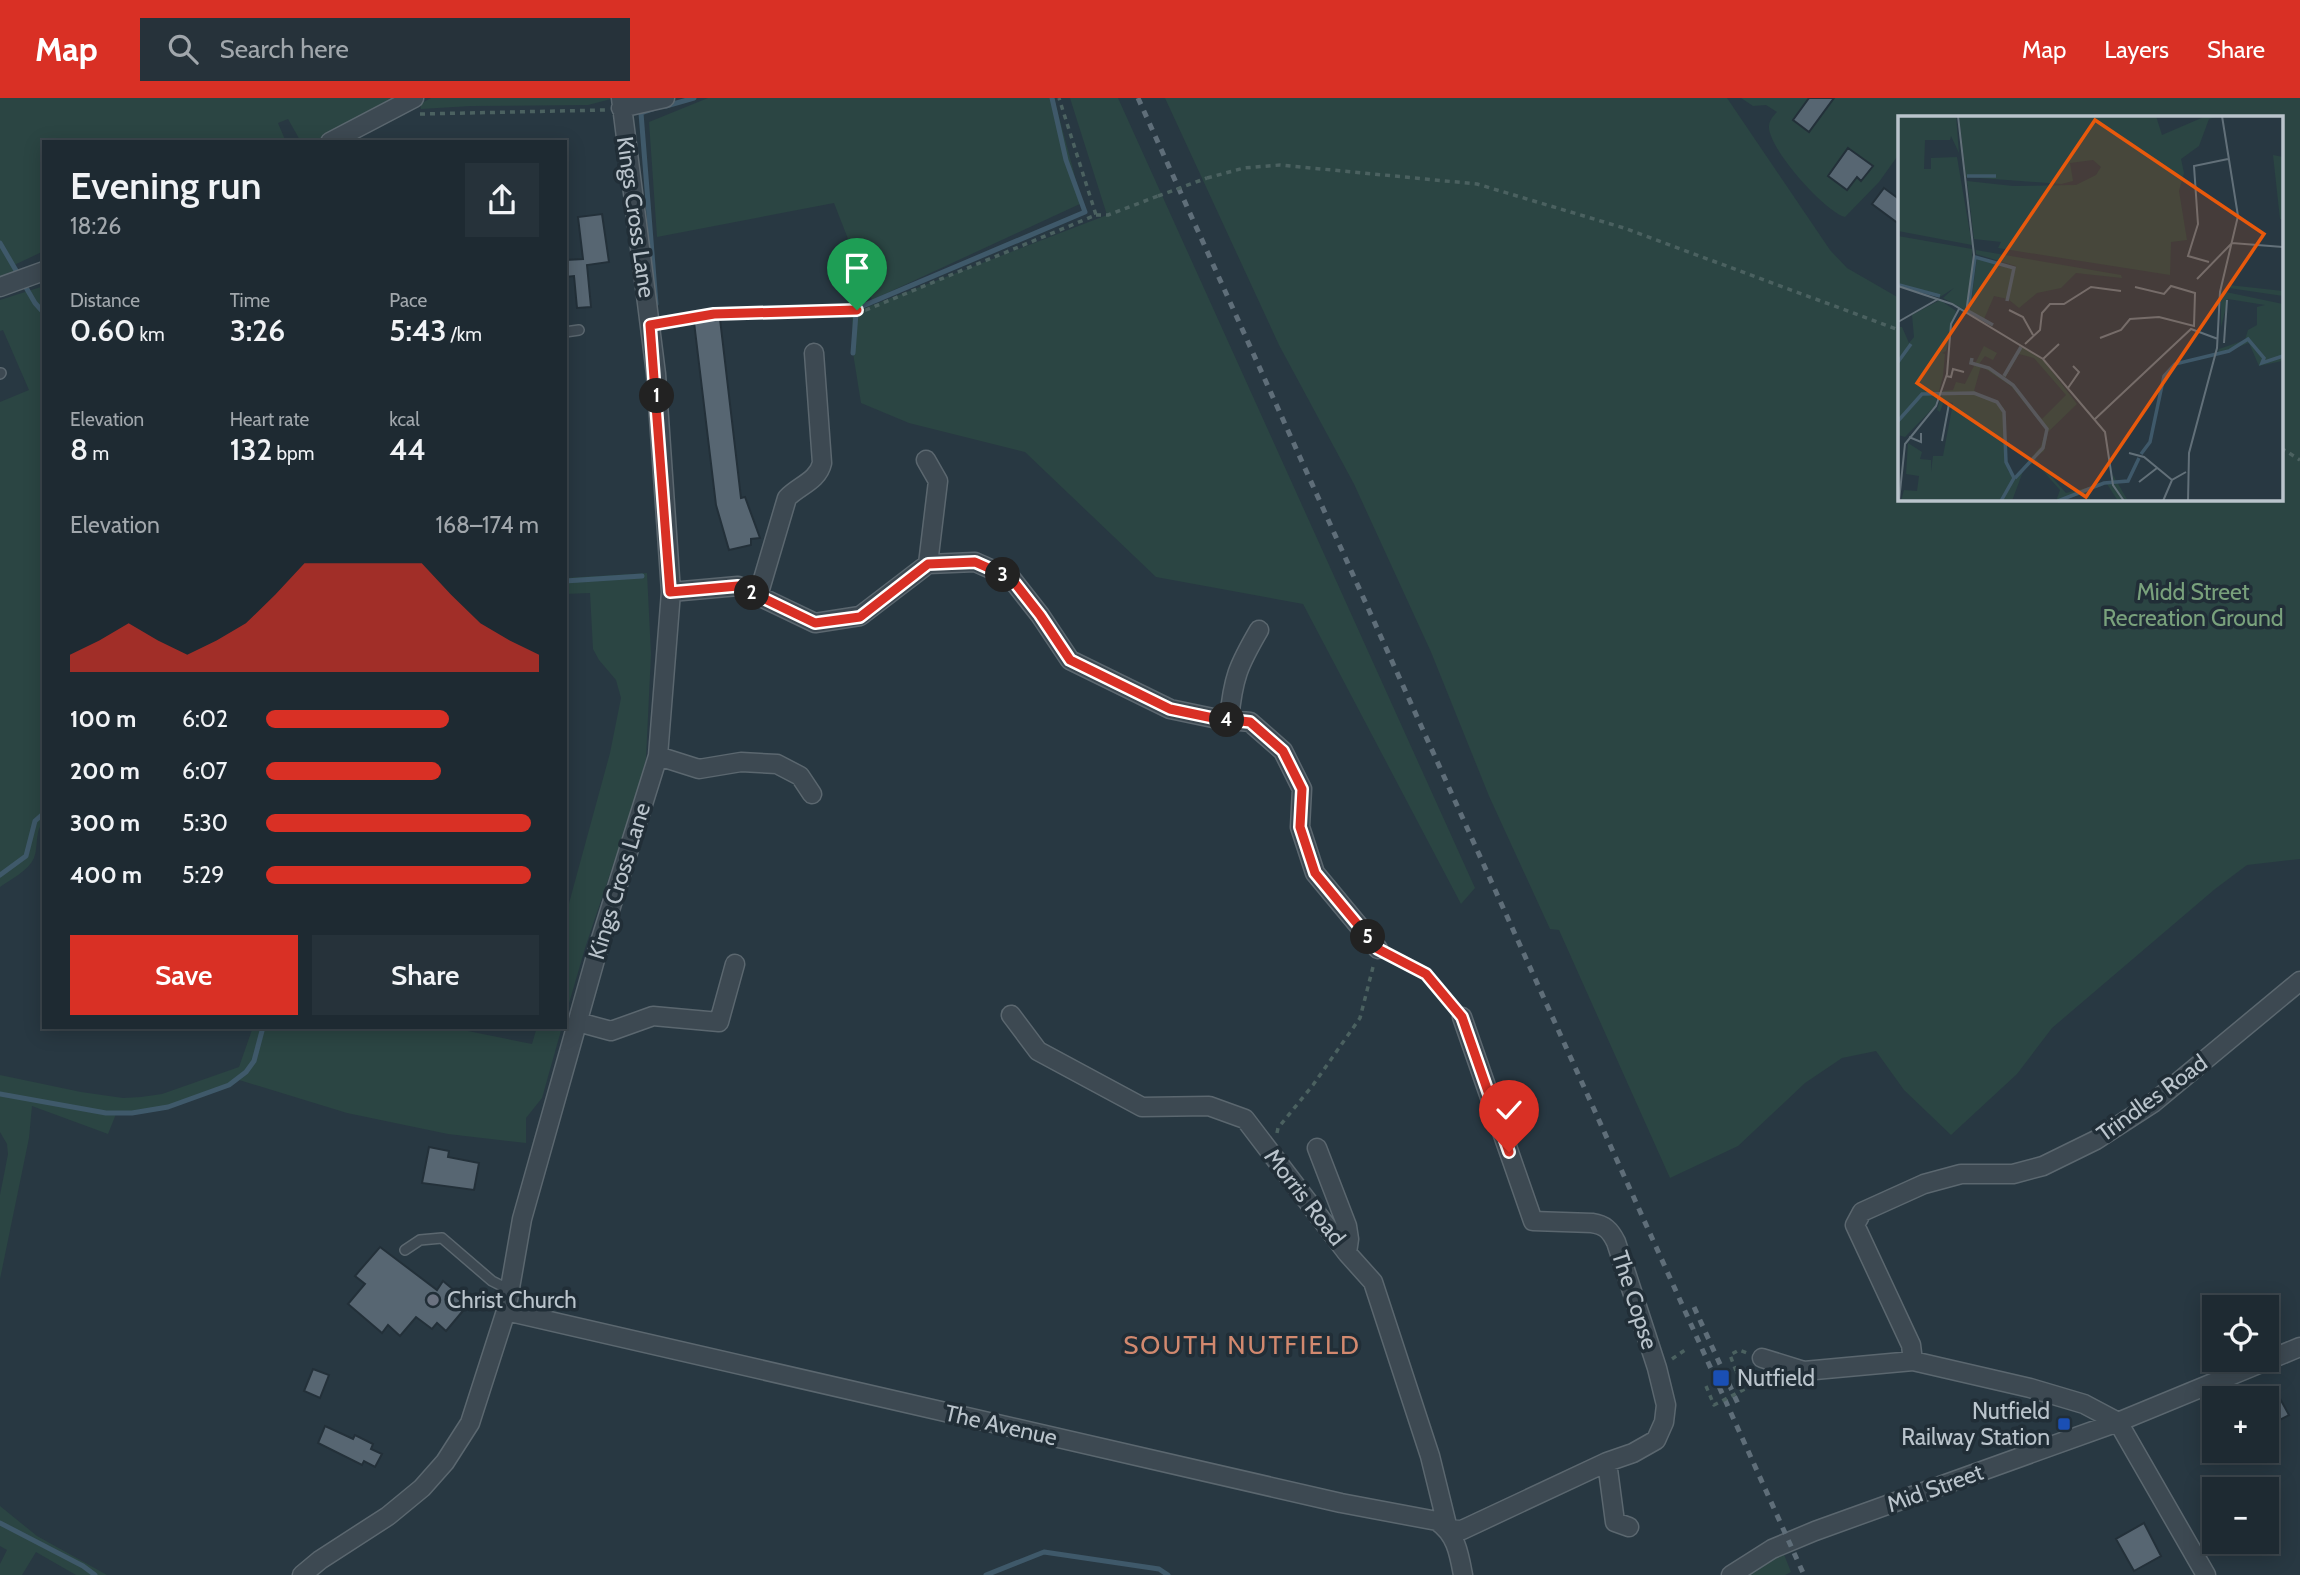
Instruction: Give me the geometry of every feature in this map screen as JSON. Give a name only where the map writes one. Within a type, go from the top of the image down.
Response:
[{"type":"street","points":[[334,140],[414,98]]},
{"type":"street","points":[[621,103],[664,98]]},
{"type":"street","name":"Kings Cross Lane","points":[[302,1575],[320,1559],[388,1517],[422,1488],[445,1462],[470,1423],[506,1311],[522,1219],[658,756],[670,592],[650,325],[621,103]]},
{"type":"street","points":[[6,285],[41,272]]},
{"type":"street","points":[[758,596],[787,499],[793,491],[815,477],[822,463],[814,353]]},
{"type":"street","points":[[926,460],[938,481],[928,564]]},
{"type":"street","points":[[670,592],[738,586],[815,623],[860,617],[928,564],[975,562],[1011,578],[1070,660],[1170,709],[1250,722],[1283,751],[1302,789],[1300,827],[1315,873],[1378,949]]},
{"type":"street","points":[[1229,720],[1232,690],[1239,665],[1259,630]]},
{"type":"street","points":[[658,756],[699,769],[741,762],[776,764],[800,776],[812,793]]},
{"type":"street","points":[[578,1022],[611,1031],[653,1016],[719,1022],[735,964]]},
{"type":"street","name":"Trindles Road","points":[[1913,1361],[1911,1345],[1855,1225],[1862,1212],[1924,1184],[1961,1174],[2013,1174],[2043,1166],[2096,1140],[2153,1103],[2300,981]]},
{"type":"street","name":"Morris Road","points":[[1010,1015],[1038,1051],[1142,1107],[1209,1106],[1245,1119],[1347,1253],[1373,1282],[1430,1456],[1448,1529]]},
{"type":"street","name":"The Copse","points":[[1462,1017],[1533,1221],[1601,1224],[1611,1231],[1616,1241],[1657,1368],[1666,1405],[1664,1422],[1656,1440],[1633,1453],[1607,1462]]},
{"type":"street","points":[[1317,1148],[1347,1226],[1347,1253]]},
{"type":"street","name":"The Avenue","points":[[506,1311],[1341,1503],[1437,1521],[1448,1529]]},
{"type":"street","name":"Mid Street","points":[[1731,1575],[1772,1549],[1815,1531],[2118,1422],[2300,1347]]},
{"type":"street","points":[[1762,1358],[1804,1371],[1913,1361],[2030,1388],[2084,1404],[2118,1422],[2206,1575]]},
{"type":"street","points":[[1463,1575],[1460,1555],[1448,1529],[1462,1530],[1607,1462],[1615,1522],[1629,1527]]},
{"type":"lane","points":[[567,332],[579,330]]},
{"type":"lane","points":[[405,1250],[420,1240],[442,1238],[492,1281],[510,1290]]},
{"type":"path","points":[[1059,98],[1096,215]]},
{"type":"path","points":[[381,115],[621,103]]},
{"type":"path","points":[[650,325],[714,314],[866,310],[1096,215],[1108,215],[1207,178],[1244,168],[1280,165],[1477,184],[1624,228],[1898,330]]},
{"type":"path","points":[[2282,448],[2300,460]]},
{"type":"path","points":[[1275,1159],[1278,1128],[1313,1085],[1360,1018],[1378,949],[1426,974],[1462,1017]]},
{"type":"path","points":[[1706,1386],[1714,1405],[1745,1389],[1730,1355],[1740,1350],[1762,1358]]},
{"type":"green space","points":[[0,98],[392,98],[317,140],[300,140],[288,119],[278,123],[285,140],[42,140],[42,252],[12,266],[14,271],[0,276]]},
{"type":"green space","points":[[431,98],[611,99],[588,105],[421,109],[420,104]]},
{"type":"green space","points":[[708,98],[1054,98],[1082,203],[872,300],[834,203],[657,237],[649,122]]},
{"type":"green space","points":[[1070,98],[1118,98],[1475,888],[1461,904],[1303,604],[1156,577],[1025,452],[909,423],[861,403],[853,353],[852,313],[1107,215]]},
{"type":"green space","name":"Midd Street Recreation Ground","points":[[1165,98],[1727,98],[1830,250],[1847,268],[1898,297],[1898,500],[2282,500],[2282,116],[1898,116],[1898,155],[1879,182],[1845,217],[1824,204],[1812,192],[1777,148],[1769,126],[1777,112],[1766,105],[1753,106],[1741,98],[2300,98],[2300,859],[2247,865],[2215,889],[2052,1028],[2017,1074],[1951,1135],[1904,1090],[1876,1051],[1842,1058],[1805,1083],[1738,1146],[1670,1178],[1559,930],[1550,929],[1489,796],[1431,652],[1354,484],[1279,345]]},
{"type":"green space","points":[[42,287],[42,825],[31,863],[0,887],[0,402],[29,390],[3,330],[0,331],[0,300]]},
{"type":"green space","points":[[647,573],[651,654],[646,758],[639,788],[567,1010],[567,911],[610,753],[621,698],[616,680],[593,649],[590,593],[567,594],[567,578]]},
{"type":"green space","points":[[252,1029],[458,1029],[532,1044],[536,1029],[561,1029],[542,1098],[526,1118],[526,1143],[448,1134],[347,1113],[236,1079],[229,1085],[174,1105],[116,1114],[108,1134],[32,1106],[29,1138],[0,1279],[0,1195],[8,1154],[7,1144],[0,1132],[0,1075],[123,1098],[162,1094],[239,1067]]},
{"type":"green space","points":[[0,1506],[37,1536],[107,1575],[76,1575],[36,1552],[22,1575],[0,1575],[0,1564],[7,1550],[0,1546]]},
{"type":"green space","points":[[1783,1552],[1791,1572],[1785,1575],[1748,1575]]},
{"type":"building","points":[[1809,98],[1834,98],[1809,132],[1793,120]]},
{"type":"building","points":[[1848,148],[1873,166],[1861,181],[1857,177],[1847,190],[1828,176]]},
{"type":"building","points":[[1884,188],[1898,198],[1898,223],[1872,204]]},
{"type":"building","points":[[602,214],[609,262],[587,265],[591,307],[577,308],[574,276],[567,277],[567,260],[583,259],[578,217]]},
{"type":"building","points":[[720,319],[741,498],[745,497],[760,538],[751,539],[751,545],[729,550],[716,505],[694,322]]},
{"type":"building","points":[[429,1147],[449,1151],[448,1157],[479,1163],[474,1190],[422,1183]]},
{"type":"building","points":[[380,1247],[437,1290],[443,1281],[467,1306],[446,1331],[437,1323],[432,1329],[416,1317],[400,1336],[388,1325],[382,1333],[348,1304],[365,1284],[355,1276]]},
{"type":"building","points":[[313,1369],[329,1375],[320,1398],[304,1391]]},
{"type":"building","points":[[2279,1397],[2289,1415],[2279,1420]]},
{"type":"building","points":[[325,1426],[353,1439],[355,1435],[373,1444],[371,1449],[382,1454],[375,1467],[364,1461],[362,1465],[318,1443]]},
{"type":"building","points":[[2144,1523],[2161,1556],[2134,1571],[2116,1539]]},
{"type":"waterway","points":[[666,106],[694,98]]},
{"type":"waterway","points":[[858,308],[1085,212],[1066,160],[1052,98]]},
{"type":"waterway","points":[[653,109],[641,113],[656,304]]},
{"type":"waterway","points":[[0,243],[42,311]]},
{"type":"waterway","points":[[853,353],[856,313]]},
{"type":"waterway","points":[[567,581],[642,576]]},
{"type":"waterway","points":[[0,875],[26,856],[35,821],[42,815]]},
{"type":"waterway","points":[[0,1094],[106,1113],[132,1113],[168,1107],[229,1085],[246,1072],[254,1061],[262,1029]]},
{"type":"waterway","points":[[0,1523],[83,1566],[95,1575]]},
{"type":"waterway","points":[[986,1575],[1044,1552],[1159,1569],[1168,1575]]},
{"type":"railway","points":[[1138,98],[1804,1575]]},
{"type":"railway","points":[[1694,1307],[1739,1406]]},
{"type":"place","name":"Christ Church","points":[[433,1300]]},
{"type":"place","name":"Nutfield","points":[[1721,1378]]},
{"type":"place","name":"Nutfield Railway Station","points":[[2064,1424]]},
{"type":"district","name":"SOUTH NUTFIELD","points":[[1242,1345]]},
{"type":"route","points":[[857,310],[714,314],[650,325],[670,592],[738,586],[815,623],[860,617],[928,564],[975,562],[1011,578],[1070,660],[1170,709],[1250,722],[1283,751],[1302,789],[1300,827],[1315,873],[1378,949],[1426,974],[1462,1017],[1509,1152]]}]
